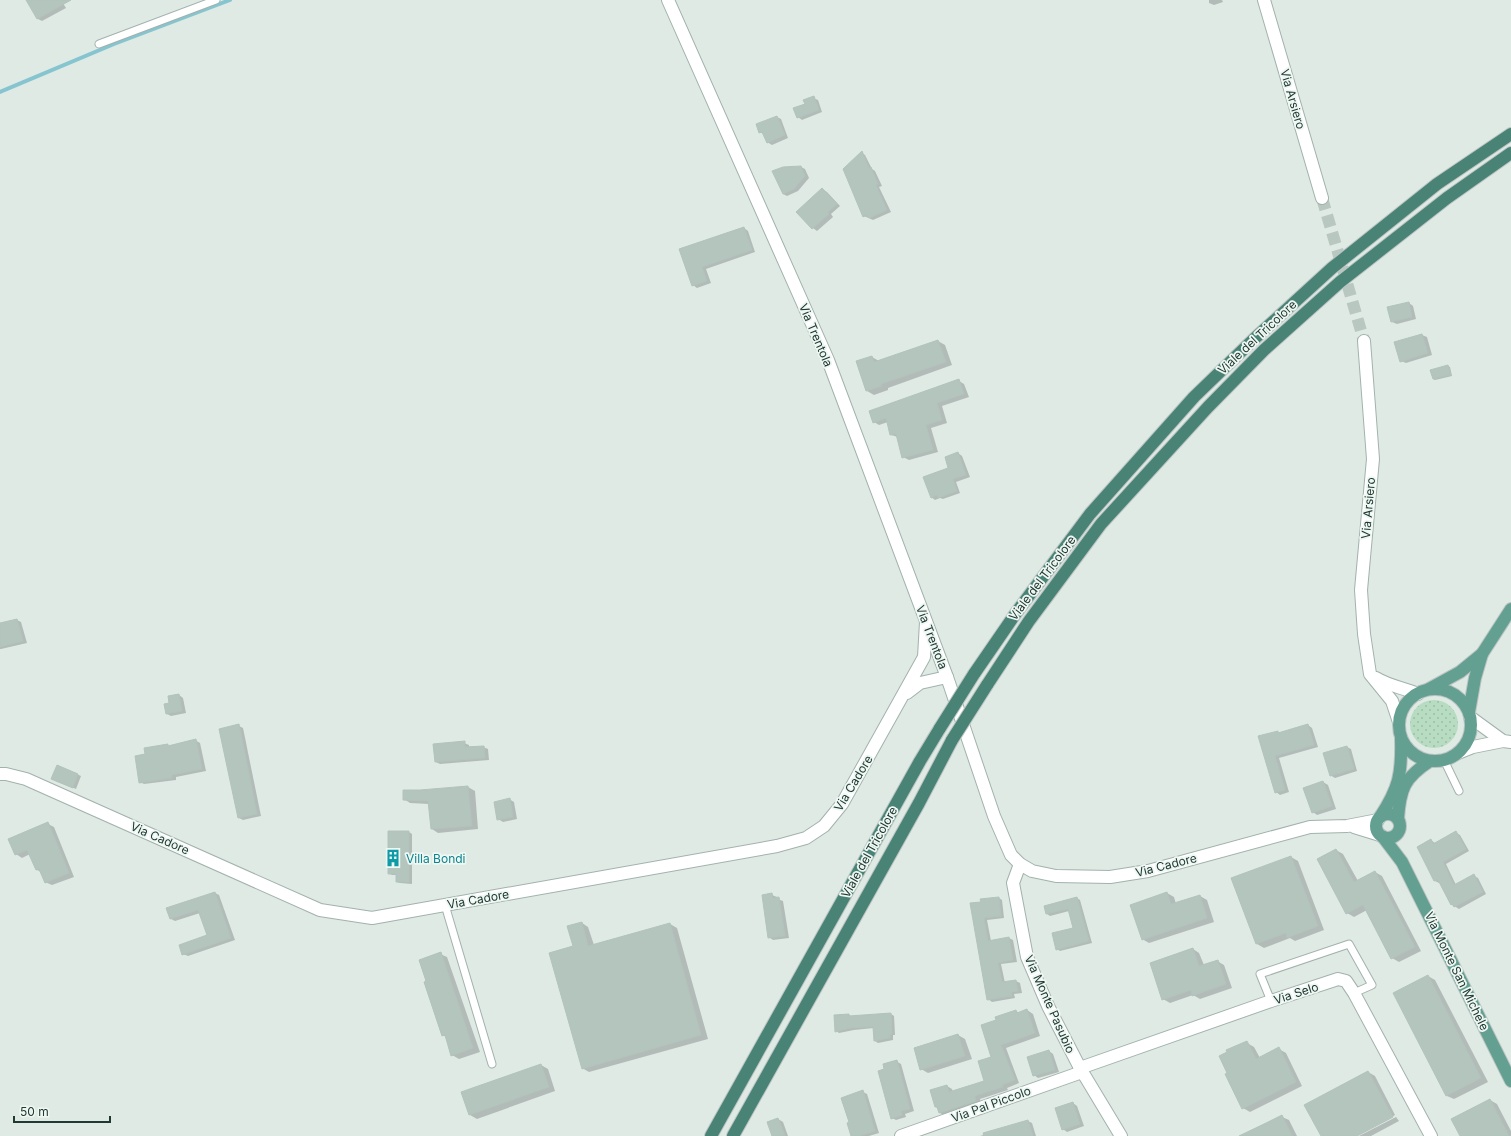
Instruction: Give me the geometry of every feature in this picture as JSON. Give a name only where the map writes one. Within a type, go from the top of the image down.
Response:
[{"type":"highway","name":"Viale del Tricolore","points":[[711,1136],[916,768],[940,728],[974,674],[1016,613],[1090,514],[1194,397],[1253,340],[1332,268],[1437,184],[1511,134]]},
{"type":"highway","name":"Viale del Tricolore","points":[[732,1136],[919,802],[952,740],[1029,621],[1101,524],[1214,401],[1264,350],[1340,282],[1447,198],[1511,153]]},
{"type":"main road","points":[[1401,738],[1412,753],[1420,758],[1430,761],[1444,760],[1458,753],[1464,747],[1470,733],[1470,715],[1475,678],[1482,654],[1511,609]]},
{"type":"main road","points":[[1430,761],[1410,776],[1404,786],[1399,803],[1398,819],[1400,826],[1398,834],[1391,838],[1382,836],[1376,828],[1379,819],[1393,797],[1399,778],[1402,762],[1399,722],[1405,705],[1422,692],[1460,672],[1482,654]]},
{"type":"main road","points":[[1422,692],[1436,689],[1452,693],[1459,698],[1470,715]]},
{"type":"main road","points":[[1379,819],[1388,814],[1395,816],[1398,819]]},
{"type":"main road","name":"Via Monte San Michele","points":[[1398,834],[1402,862]]},
{"type":"main road","name":"Via Monte San Michele","points":[[1382,836],[1402,862],[1511,1081]]},
{"type":"street","name":"Via Trentola","points":[[668,0],[828,360],[948,677]]},
{"type":"street","name":"Via Arsiero","points":[[1264,0],[1322,198]]},
{"type":"street","name":"Via Arsiero","points":[[1364,341],[1373,459],[1361,590],[1364,634],[1370,674]]},
{"type":"street","name":"Via Cadore","points":[[0,774],[26,779],[320,910],[372,918],[777,846],[806,838],[824,826],[842,804],[903,695],[924,657],[926,622]]},
{"type":"street","points":[[1370,674],[1393,686],[1422,692]]},
{"type":"street","points":[[1370,674],[1392,701],[1399,722]]},
{"type":"street","name":"Via Cadore","points":[[903,695],[920,683],[948,677],[994,816],[1011,856],[1020,864],[1032,871],[1056,876],[1110,877],[1155,869],[1310,828],[1347,826],[1379,819]]},
{"type":"street","points":[[1470,715],[1507,742]]},
{"type":"street","points":[[1458,753],[1474,747],[1507,742]]},
{"type":"street","name":"Via Cadore","points":[[1347,826],[1382,836]]},
{"type":"street","name":"Via Monte Pasubio","points":[[1020,864],[1013,883],[1027,957],[1048,1006],[1081,1070],[1119,1136]]},
{"type":"street","name":"Via Selo","points":[[1081,1070],[1271,1001],[1338,979],[1346,981],[1354,993],[1431,1136]]},
{"type":"street","name":"Via Pal Piccolo","points":[[901,1136],[1081,1070]]},
{"type":"lane","points":[[99,44],[216,0]]},
{"type":"lane","points":[[1444,760],[1459,790]]},
{"type":"lane","points":[[445,905],[492,1064]]},
{"type":"lane","points":[[1271,1001],[1260,974],[1349,944],[1372,985],[1354,993]]},
{"type":"green space","points":[[1429,700],[1439,700],[1451,707],[1458,719],[1458,729],[1451,741],[1439,748],[1429,748],[1421,744],[1414,737],[1410,729],[1410,719],[1414,711],[1421,704]]},
{"type":"building","points":[[26,0],[71,0],[37,19]]},
{"type":"building","points":[[814,96],[819,110],[797,118],[793,108],[805,104],[803,100]]},
{"type":"building","points":[[777,116],[785,135],[767,143],[762,132],[759,133],[756,124]]},
{"type":"building","points":[[862,151],[869,168],[871,167],[878,184],[876,185],[887,210],[869,218],[867,215],[863,217],[843,169]]},
{"type":"building","points":[[801,166],[805,176],[794,189],[783,194],[772,171],[783,167]]},
{"type":"building","points":[[822,188],[837,204],[828,212],[829,214],[812,229],[796,212]]},
{"type":"building","points":[[744,227],[752,250],[702,267],[707,281],[692,286],[679,249]]},
{"type":"building","points":[[1409,302],[1412,317],[1391,322],[1387,307]]},
{"type":"building","points":[[1422,334],[1428,353],[1400,362],[1394,342]]},
{"type":"building","points":[[938,340],[946,362],[881,384],[882,386],[866,391],[856,361],[872,356],[874,362]]},
{"type":"building","points":[[1448,365],[1451,375],[1433,379],[1430,370]]},
{"type":"building","points":[[959,379],[964,394],[937,403],[942,420],[926,425],[933,450],[902,458],[896,434],[890,435],[886,418],[873,423],[869,411]]},
{"type":"building","points":[[958,452],[966,475],[953,479],[957,491],[938,498],[937,495],[931,498],[923,477],[948,468],[945,457]]},
{"type":"building","points":[[17,619],[23,641],[0,647],[0,623]]},
{"type":"building","points":[[179,694],[182,711],[166,714],[164,704],[169,703],[168,696]]},
{"type":"building","points":[[239,724],[257,814],[238,818],[219,729]]},
{"type":"building","points":[[1308,724],[1314,745],[1275,756],[1285,790],[1275,793],[1258,736],[1278,731],[1278,733]]},
{"type":"building","points":[[196,739],[202,769],[172,775],[172,778],[139,783],[135,756],[145,754],[144,748],[168,744],[168,746]]},
{"type":"building","points":[[465,741],[465,747],[484,746],[485,758],[435,762],[433,744]]},
{"type":"building","points":[[1347,746],[1354,769],[1330,776],[1323,753]]},
{"type":"building","points":[[57,765],[78,774],[73,788],[51,779]]},
{"type":"building","points":[[1323,781],[1332,806],[1312,813],[1303,788]]},
{"type":"building","points":[[468,786],[472,826],[431,829],[428,801],[403,800],[403,790]]},
{"type":"building","points":[[510,798],[513,817],[497,820],[494,802]]},
{"type":"building","points":[[48,822],[69,873],[45,883],[39,869],[36,870],[27,850],[15,855],[8,839]]},
{"type":"building","points":[[388,831],[409,831],[409,882],[396,882],[396,874],[388,874]]},
{"type":"building","points":[[1456,831],[1466,849],[1443,862],[1454,885],[1474,874],[1483,892],[1454,907],[1452,904],[1451,905],[1438,880],[1434,881],[1417,847],[1431,839],[1433,844]]},
{"type":"building","points":[[1336,849],[1354,882],[1375,871],[1415,947],[1391,959],[1363,905],[1346,914],[1317,859]]},
{"type":"building","points":[[1291,856],[1318,926],[1287,938],[1286,933],[1256,944],[1231,878]]},
{"type":"building","points":[[215,892],[231,938],[182,955],[179,945],[207,935],[198,910],[170,919],[166,908]]},
{"type":"building","points":[[1167,892],[1171,904],[1200,895],[1207,918],[1142,940],[1130,905]]},
{"type":"building","points":[[772,893],[773,898],[779,897],[785,936],[768,938],[762,895]]},
{"type":"building","points":[[999,897],[1001,916],[984,918],[988,941],[1009,937],[1013,960],[998,963],[1002,982],[1016,980],[1018,991],[1011,992],[1012,996],[987,1000],[970,903],[981,902],[980,899]]},
{"type":"building","points":[[1077,897],[1089,941],[1056,950],[1052,933],[1073,928],[1068,909],[1046,914],[1044,906]]},
{"type":"building","points":[[582,922],[588,946],[670,923],[701,1035],[582,1069],[549,953],[573,946],[567,926]]},
{"type":"building","points":[[1193,948],[1199,966],[1218,960],[1226,984],[1192,996],[1191,990],[1162,1000],[1150,963]]},
{"type":"building","points":[[441,952],[473,1048],[451,1056],[445,1035],[442,1036],[424,982],[426,981],[419,960]]},
{"type":"building","points":[[1428,975],[1481,1078],[1446,1096],[1393,993]]},
{"type":"building","points":[[1027,1009],[1035,1033],[1001,1045],[1015,1080],[1002,1085],[1003,1087],[975,1096],[976,1101],[939,1113],[937,1107],[935,1107],[930,1090],[947,1085],[949,1092],[984,1081],[978,1061],[991,1057],[981,1025],[996,1020],[995,1017],[1016,1010],[1017,1013]]},
{"type":"building","points":[[891,1013],[892,1034],[890,1034],[890,1038],[874,1041],[873,1027],[850,1028],[835,1032],[834,1015],[849,1014],[849,1016]]},
{"type":"building","points":[[958,1034],[965,1056],[920,1070],[914,1048]]},
{"type":"building","points":[[1247,1041],[1256,1059],[1279,1047],[1296,1082],[1242,1109],[1225,1074],[1227,1073],[1219,1056],[1227,1052],[1226,1050]]},
{"type":"building","points":[[1049,1050],[1055,1070],[1033,1076],[1027,1057]]},
{"type":"building","points":[[897,1060],[910,1109],[901,1111],[902,1115],[891,1119],[878,1071],[884,1069],[883,1064]]},
{"type":"building","points":[[541,1064],[549,1087],[469,1115],[461,1092]]},
{"type":"building","points":[[1368,1071],[1393,1117],[1357,1136],[1321,1136],[1304,1105]]},
{"type":"building","points":[[863,1090],[875,1131],[859,1136],[851,1136],[847,1123],[849,1122],[841,1098]]},
{"type":"building","points":[[1490,1099],[1509,1136],[1460,1136],[1451,1119]]},
{"type":"building","points":[[1073,1102],[1080,1124],[1062,1130],[1055,1108]]},
{"type":"building","points":[[1282,1115],[1292,1136],[1239,1136],[1266,1123]]},
{"type":"building","points":[[778,1118],[785,1136],[772,1136],[767,1122]]},
{"type":"building","points":[[1028,1120],[1033,1136],[984,1136],[983,1133]]},
{"type":"waterway","points":[[0,92],[114,44],[230,0]]},
{"type":"tunnel","points":[[1322,198],[1364,341]]},
{"type":"place","name":"Villa Bondi","points":[[393,858]]}]
